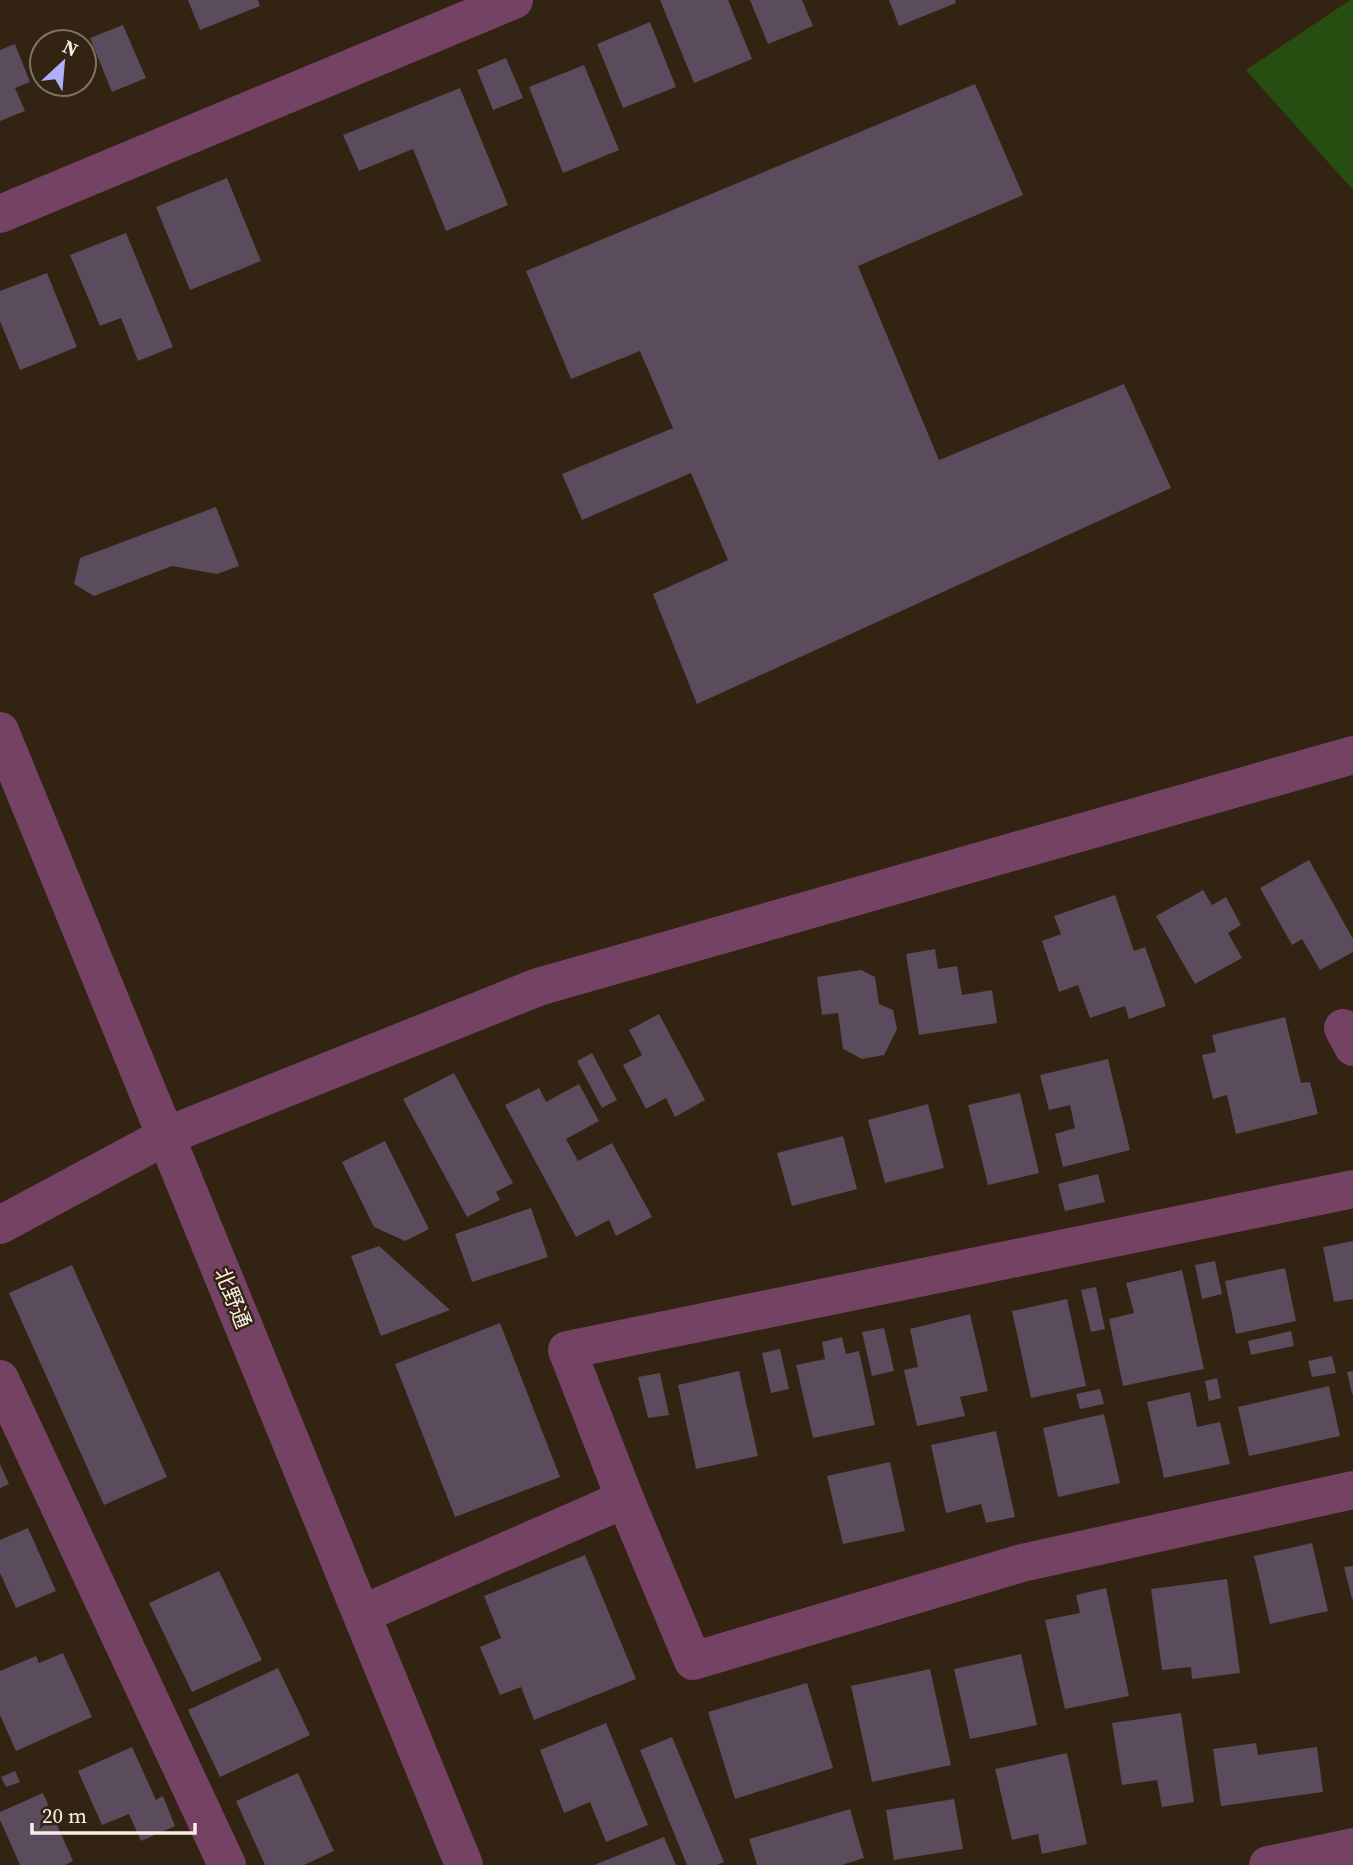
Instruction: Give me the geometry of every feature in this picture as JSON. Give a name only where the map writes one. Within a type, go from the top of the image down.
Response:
[{"type":"street","points":[[0,214],[514,0]]},
{"type":"street","name":"北野通","points":[[0,731],[464,1865]]},
{"type":"street","points":[[0,1225],[166,1136],[538,987],[1353,755]]},
{"type":"street","points":[[1353,1189],[567,1350],[625,1499],[693,1661],[1022,1563],[1353,1490]]},
{"type":"street","points":[[0,1379],[218,1862]]},
{"type":"street","points":[[362,1614],[625,1499]]},
{"type":"street","points":[[1268,1865],[1353,1847]]},
{"type":"green space","points":[[1353,0],[1353,190],[1246,70]]},
{"type":"building","points":[[188,0],[258,0],[260,6],[200,30]]},
{"type":"building","points":[[660,0],[728,0],[752,59],[694,83]]},
{"type":"building","points":[[750,0],[802,0],[813,26],[768,44]]},
{"type":"building","points":[[889,0],[955,0],[956,3],[899,26]]},
{"type":"building","points":[[650,22],[676,87],[623,108],[597,44]]},
{"type":"building","points":[[123,25],[146,78],[112,92],[98,58],[98,35]]},
{"type":"building","points":[[15,44],[28,83],[15,88],[25,111],[0,121],[0,50]]},
{"type":"building","points":[[506,58],[523,98],[493,110],[477,70]]},
{"type":"building","points":[[584,65],[619,150],[563,173],[529,87]]},
{"type":"building","points":[[975,84],[1023,195],[858,266],[939,460],[1124,384],[1171,488],[697,704],[653,594],[728,560],[691,473],[582,520],[562,474],[673,428],[640,351],[571,379],[526,271]]},
{"type":"building","points":[[460,88],[508,205],[446,231],[413,149],[359,171],[343,135]]},
{"type":"building","points":[[227,178],[261,261],[190,290],[156,207]]},
{"type":"building","points":[[126,233],[173,347],[138,361],[121,318],[100,326],[70,255]]},
{"type":"building","points":[[47,273],[77,347],[20,370],[0,321],[0,291]]},
{"type":"building","points":[[216,507],[239,566],[217,574],[172,566],[94,596],[74,584],[80,558]]},
{"type":"building","points":[[1309,860],[1353,939],[1353,952],[1320,970],[1302,939],[1292,945],[1260,888]]},
{"type":"building","points":[[1203,890],[1212,905],[1226,897],[1241,925],[1228,933],[1242,958],[1195,984],[1156,916]]},
{"type":"building","points":[[1115,895],[1134,951],[1145,947],[1166,1006],[1129,1019],[1125,1006],[1090,1018],[1078,985],[1059,992],[1042,941],[1061,934],[1054,916]]},
{"type":"building","points":[[935,949],[938,969],[957,966],[962,995],[992,990],[997,1023],[919,1035],[906,954]]},
{"type":"building","points":[[861,970],[875,977],[879,1004],[893,1010],[897,1029],[884,1055],[862,1059],[843,1049],[838,1013],[822,1015],[817,977]]},
{"type":"building","points":[[659,1014],[705,1100],[675,1117],[666,1098],[646,1109],[623,1065],[642,1055],[629,1030]]},
{"type":"building","points":[[1285,1017],[1301,1083],[1310,1082],[1318,1114],[1236,1134],[1227,1095],[1213,1099],[1202,1055],[1216,1052],[1212,1035]]},
{"type":"building","points":[[592,1053],[617,1100],[602,1108],[577,1061]]},
{"type":"building","points":[[1108,1059],[1130,1150],[1063,1167],[1055,1134],[1075,1128],[1070,1105],[1049,1110],[1040,1075]]},
{"type":"building","points":[[454,1073],[513,1183],[496,1192],[500,1200],[467,1217],[403,1099]]},
{"type":"building","points":[[579,1084],[599,1121],[566,1139],[578,1161],[612,1143],[652,1217],[616,1236],[609,1220],[576,1237],[505,1105],[539,1088],[546,1102]]},
{"type":"building","points":[[1020,1093],[1039,1173],[988,1185],[968,1105]]},
{"type":"building","points":[[928,1104],[944,1168],[885,1183],[868,1120]]},
{"type":"building","points":[[843,1136],[857,1189],[792,1206],[777,1153]]},
{"type":"building","points":[[385,1141],[429,1229],[405,1241],[374,1227],[342,1162]]},
{"type":"building","points":[[1098,1174],[1105,1202],[1065,1211],[1058,1184]]},
{"type":"building","points":[[531,1208],[548,1257],[472,1282],[455,1234]]},
{"type":"building","points":[[1353,1241],[1353,1299],[1334,1302],[1323,1247]]},
{"type":"building","points":[[379,1246],[450,1310],[381,1336],[351,1256]]},
{"type":"building","points":[[1215,1261],[1222,1294],[1202,1299],[1195,1265]]},
{"type":"building","points":[[72,1265],[167,1477],[104,1505],[9,1293]]},
{"type":"building","points":[[1285,1268],[1296,1321],[1236,1334],[1225,1281]]},
{"type":"building","points":[[1182,1270],[1204,1369],[1123,1386],[1109,1319],[1134,1313],[1126,1283]]},
{"type":"building","points":[[1096,1287],[1105,1329],[1091,1332],[1081,1290]]},
{"type":"building","points":[[1067,1299],[1086,1386],[1031,1398],[1012,1311]]},
{"type":"building","points":[[970,1314],[988,1391],[960,1397],[965,1416],[917,1426],[904,1370],[918,1367],[910,1329]]},
{"type":"building","points":[[500,1323],[560,1477],[455,1517],[395,1364]]},
{"type":"building","points":[[884,1328],[894,1371],[872,1376],[862,1332]]},
{"type":"building","points":[[1291,1331],[1294,1346],[1251,1355],[1248,1341]]},
{"type":"building","points":[[842,1337],[846,1354],[859,1351],[875,1425],[813,1438],[796,1365],[825,1359],[822,1342]]},
{"type":"building","points":[[780,1349],[789,1389],[771,1393],[762,1353]]},
{"type":"building","points":[[1332,1356],[1336,1373],[1312,1377],[1308,1361]]},
{"type":"building","points":[[739,1371],[758,1456],[696,1469],[678,1385]]},
{"type":"building","points":[[1353,1371],[1353,1394],[1352,1394],[1347,1372]]},
{"type":"building","points":[[660,1373],[669,1415],[648,1418],[638,1377]]},
{"type":"building","points":[[1217,1378],[1221,1398],[1209,1401],[1205,1381]]},
{"type":"building","points":[[1329,1386],[1340,1436],[1249,1456],[1238,1407]]},
{"type":"building","points":[[1100,1389],[1104,1404],[1080,1409],[1076,1394]]},
{"type":"building","points":[[1190,1392],[1197,1427],[1220,1422],[1230,1464],[1164,1478],[1147,1402]]},
{"type":"building","points":[[1104,1414],[1120,1483],[1058,1497],[1043,1428]]},
{"type":"building","points":[[996,1431],[1015,1517],[986,1523],[981,1504],[946,1513],[931,1445]]},
{"type":"building","points":[[890,1462],[905,1531],[843,1544],[827,1476]]},
{"type":"building","points":[[0,1464],[9,1484],[0,1488]]},
{"type":"building","points":[[28,1528],[56,1591],[16,1608],[0,1573],[0,1540]]},
{"type":"building","points":[[1312,1543],[1328,1611],[1270,1624],[1254,1556]]},
{"type":"building","points":[[585,1555],[636,1679],[534,1720],[521,1687],[500,1695],[480,1647],[501,1638],[484,1596]]},
{"type":"building","points":[[1353,1566],[1353,1599],[1352,1599],[1344,1567]]},
{"type":"building","points":[[219,1571],[262,1660],[192,1692],[149,1603]]},
{"type":"building","points":[[1227,1579],[1240,1673],[1192,1679],[1191,1667],[1162,1670],[1151,1589]]},
{"type":"building","points":[[1106,1588],[1129,1696],[1065,1709],[1045,1620],[1080,1613],[1076,1595]]},
{"type":"building","points":[[63,1653],[92,1717],[16,1751],[0,1715],[0,1671],[36,1656],[39,1663]]},
{"type":"building","points":[[1021,1654],[1037,1725],[970,1739],[954,1669]]},
{"type":"building","points":[[278,1668],[310,1735],[220,1777],[188,1710]]},
{"type":"building","points":[[930,1669],[951,1765],[872,1782],[851,1686]]},
{"type":"building","points":[[807,1683],[833,1768],[735,1799],[708,1712]]},
{"type":"building","points":[[1181,1713],[1194,1802],[1162,1807],[1157,1780],[1122,1785],[1112,1723]]},
{"type":"building","points":[[606,1723],[648,1825],[606,1842],[590,1802],[564,1813],[540,1750]]},
{"type":"building","points":[[672,1737],[724,1862],[717,1865],[687,1865],[640,1750]]},
{"type":"building","points":[[1256,1743],[1258,1755],[1317,1747],[1323,1792],[1221,1806],[1213,1749]]},
{"type":"building","points":[[132,1747],[156,1800],[163,1796],[175,1826],[141,1841],[129,1814],[102,1825],[78,1771]]},
{"type":"building","points":[[1067,1753],[1087,1844],[1042,1854],[1038,1834],[1012,1840],[995,1769]]},
{"type":"building","points":[[15,1771],[20,1782],[6,1787],[1,1777]]},
{"type":"building","points":[[298,1773],[334,1851],[304,1865],[265,1865],[236,1801]]},
{"type":"building","points":[[43,1793],[73,1861],[65,1865],[20,1865],[0,1820],[0,1812]]},
{"type":"building","points":[[954,1799],[963,1849],[894,1860],[886,1810]]},
{"type":"building","points":[[850,1809],[864,1858],[842,1865],[757,1865],[749,1839]]},
{"type":"building","points":[[664,1837],[676,1865],[594,1865]]}]
